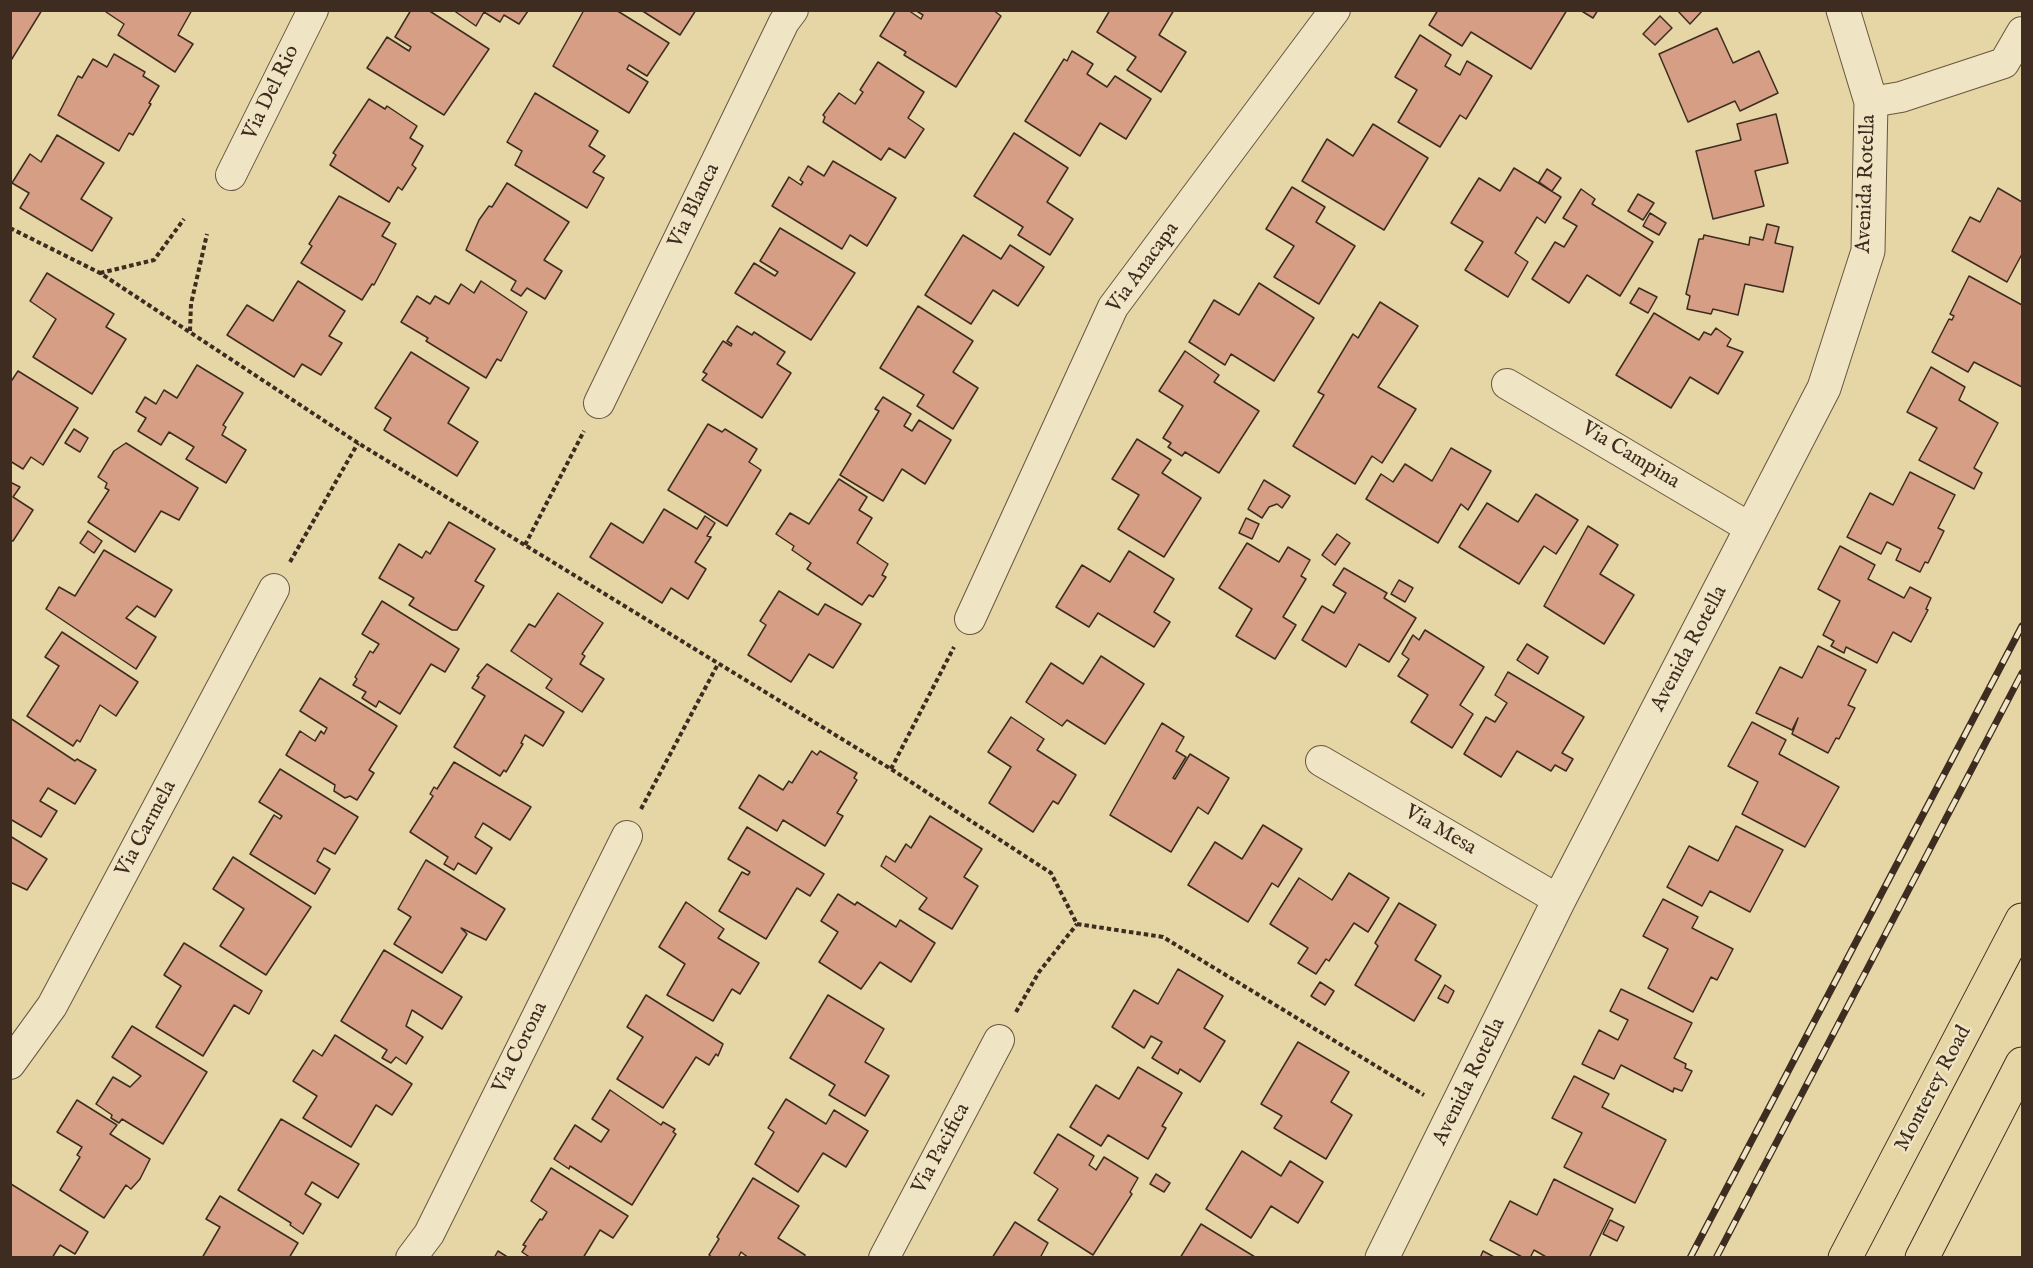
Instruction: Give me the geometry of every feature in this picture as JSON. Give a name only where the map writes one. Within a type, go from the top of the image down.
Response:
[{"type":"main road","name":"Monterey Road","points":[[1845,1257],[2022,920]]},
{"type":"main road","points":[[1922,1257],[2022,1064]]},
{"type":"street","name":"Via Del Rio","points":[[231,175],[313,10]]},
{"type":"street","name":"Via Blanca","points":[[599,403],[784,22],[793,10]]},
{"type":"street","name":"Via Anacapa","points":[[969,619],[1113,307],[1335,10]]},
{"type":"street","name":"Avenida Rotella","points":[[1382,1257],[1455,1115],[1559,900],[1824,388],[1868,251],[1871,102],[1843,10]]},
{"type":"street","points":[[1871,102],[1901,97],[2004,63],[2022,32]]},
{"type":"street","name":"Via Campina","points":[[1507,384],[1752,529]]},
{"type":"street","name":"Via Carmela","points":[[10,1064],[52,1006],[274,590]]},
{"type":"street","name":"Via Mesa","points":[[1321,761],[1559,900]]},
{"type":"street","name":"Via Corona","points":[[411,1257],[429,1234],[627,836]]},
{"type":"street","name":"Via Pacifica","points":[[884,1257],[999,1040]]},
{"type":"path","points":[[100,273],[154,260],[184,219]]},
{"type":"path","points":[[10,228],[100,273],[358,443],[891,769],[1051,873],[1077,924]]},
{"type":"path","points":[[190,332],[191,304],[207,234]]},
{"type":"path","points":[[525,545],[599,403]]},
{"type":"path","points":[[274,590],[358,443]]},
{"type":"path","points":[[891,769],[969,619]]},
{"type":"path","points":[[627,836],[718,664]]},
{"type":"path","points":[[999,1040],[1039,972],[1077,924]]},
{"type":"path","points":[[1077,924],[1163,937],[1455,1115]]},
{"type":"building","points":[[10,10],[42,10],[10,62]]},
{"type":"building","points":[[107,10],[192,10],[178,35],[193,44],[175,72],[118,35],[124,24],[106,12]]},
{"type":"building","points":[[411,10],[428,10],[489,49],[444,115],[367,68],[387,37],[409,51],[411,47],[395,37]]},
{"type":"building","points":[[453,10],[528,11],[519,24],[504,15],[500,22],[484,12],[476,26]]},
{"type":"building","points":[[584,10],[616,10],[669,43],[647,76],[629,65],[627,69],[648,82],[629,113],[553,66]]},
{"type":"building","points":[[641,10],[696,10],[680,35]]},
{"type":"building","points":[[896,10],[908,10],[921,19],[923,15],[915,10],[993,10],[1001,16],[956,87],[904,55],[906,52],[880,36]]},
{"type":"building","points":[[1110,10],[1174,10],[1159,35],[1186,52],[1161,92],[1127,70],[1136,57],[1097,32]]},
{"type":"building","points":[[1438,10],[1567,10],[1531,69],[1471,32],[1462,46],[1429,25]]},
{"type":"building","points":[[1580,10],[1598,10],[1593,18]]},
{"type":"building","points":[[1677,10],[1703,10],[1690,24]]},
{"type":"building","points":[[1660,16],[1672,28],[1655,45],[1643,34]]},
{"type":"building","points":[[1717,28],[1733,63],[1759,51],[1778,93],[1740,111],[1735,101],[1688,122],[1659,54]]},
{"type":"building","points":[[1420,35],[1451,55],[1445,66],[1460,75],[1467,61],[1492,76],[1466,119],[1460,115],[1440,147],[1398,122],[1417,90],[1395,77]]},
{"type":"building","points":[[1072,51],[1093,64],[1087,74],[1107,87],[1115,76],[1151,99],[1126,139],[1100,123],[1080,156],[1025,121],[1064,59],[1067,61]]},
{"type":"building","points":[[114,54],[145,72],[143,76],[159,86],[133,135],[129,133],[119,151],[58,115],[78,76],[82,78],[93,59],[107,67]]},
{"type":"building","points":[[878,62],[924,92],[908,118],[924,129],[905,158],[889,148],[881,160],[823,122],[825,117],[823,115],[839,93],[855,104],[863,92],[860,90]]},
{"type":"building","points":[[535,93],[598,131],[589,146],[605,156],[593,172],[604,178],[587,208],[515,165],[522,151],[507,142]]},
{"type":"building","points":[[369,99],[385,109],[387,106],[417,126],[410,138],[423,146],[412,165],[416,168],[402,190],[398,187],[389,202],[330,165],[336,155],[333,153]]},
{"type":"building","points":[[1776,114],[1788,163],[1755,171],[1764,206],[1713,219],[1696,151],[1741,140],[1737,124]]},
{"type":"building","points":[[1373,124],[1428,158],[1384,230],[1302,181],[1327,139],[1353,156]]},
{"type":"building","points":[[1014,133],[1068,168],[1047,202],[1073,219],[1050,255],[1018,235],[1023,227],[974,196]]},
{"type":"building","points":[[57,135],[104,163],[81,199],[112,218],[92,251],[20,208],[29,193],[12,183],[30,154],[41,162]]},
{"type":"building","points":[[833,161],[896,198],[867,246],[850,235],[842,249],[772,206],[789,177],[801,185],[803,182],[800,180],[808,166],[824,176]]},
{"type":"building","points":[[1514,168],[1561,197],[1545,223],[1537,217],[1515,253],[1528,262],[1508,297],[1465,270],[1483,242],[1451,223],[1479,178],[1500,191]]},
{"type":"building","points":[[1547,169],[1561,178],[1552,191],[1539,182]]},
{"type":"building","points":[[507,183],[569,222],[544,260],[562,271],[545,299],[527,288],[521,296],[511,290],[516,281],[466,250],[479,220],[489,206],[492,207]]},
{"type":"building","points":[[1292,187],[1325,207],[1316,222],[1355,246],[1319,304],[1274,277],[1294,246],[1266,229]]},
{"type":"building","points":[[1998,188],[2022,202],[2022,254],[2007,282],[1952,251],[1970,217],[1980,222]]},
{"type":"building","points":[[1581,189],[1595,199],[1592,204],[1653,242],[1620,296],[1587,275],[1569,303],[1532,279],[1555,242],[1564,247],[1577,226],[1563,218]]},
{"type":"building","points":[[1638,194],[1654,203],[1643,220],[1628,211]]},
{"type":"building","points":[[339,196],[390,223],[382,236],[396,244],[374,285],[372,284],[362,300],[301,263],[312,246],[309,244]]},
{"type":"building","points":[[1650,213],[1666,223],[1659,235],[1643,226]]},
{"type":"building","points":[[1767,224],[1779,227],[1775,243],[1793,247],[1783,292],[1745,284],[1738,315],[1713,309],[1711,314],[1687,309],[1690,296],[1686,294],[1699,239],[1703,239],[1704,235],[1749,245],[1750,237],[1763,240]]},
{"type":"building","points":[[780,228],[855,273],[811,340],[735,293],[754,263],[775,276],[778,272],[760,261]]},
{"type":"building","points":[[963,235],[1001,259],[1010,245],[1044,267],[1018,306],[993,290],[971,324],[925,295]]},
{"type":"building","points":[[47,273],[114,314],[106,327],[126,339],[92,394],[33,357],[56,319],[30,301]]},
{"type":"building","points":[[1969,276],[2022,305],[2022,387],[1974,362],[1968,372],[1932,352],[1949,319],[1952,320],[1954,316],[1950,314]]},
{"type":"building","points":[[298,281],[345,311],[329,336],[342,343],[321,375],[302,364],[294,377],[227,335],[247,305],[273,321]]},
{"type":"building","points":[[481,281],[527,312],[501,361],[497,359],[486,378],[426,341],[428,338],[401,322],[417,296],[430,304],[435,296],[449,304],[461,284],[474,293]]},
{"type":"building","points":[[1259,283],[1314,318],[1274,381],[1231,354],[1225,365],[1189,342],[1214,300],[1239,315]]},
{"type":"building","points":[[1639,288],[1657,297],[1648,313],[1630,303]]},
{"type":"building","points":[[1380,302],[1418,326],[1378,387],[1416,409],[1382,463],[1372,456],[1355,484],[1293,446],[1324,395],[1318,392],[1353,334],[1358,338]]},
{"type":"building","points":[[918,306],[973,341],[953,372],[978,388],[953,429],[917,406],[924,395],[880,368]]},
{"type":"building","points":[[1654,313],[1699,340],[1704,332],[1711,335],[1716,328],[1731,339],[1727,346],[1743,352],[1718,394],[1690,377],[1671,408],[1616,375]]},
{"type":"building","points":[[737,326],[752,335],[754,332],[785,352],[777,364],[791,373],[762,418],[702,380],[707,374],[703,372],[723,341],[731,346],[732,344],[727,341]]},
{"type":"building","points":[[1185,351],[1219,375],[1214,382],[1259,411],[1219,473],[1185,452],[1182,456],[1168,447],[1171,443],[1163,438],[1183,406],[1159,391]]},
{"type":"building","points":[[411,352],[469,388],[448,423],[478,442],[457,476],[384,430],[391,418],[375,408]]},
{"type":"building","points":[[197,365],[243,393],[223,425],[226,427],[222,435],[246,450],[226,483],[186,459],[194,447],[169,432],[161,445],[138,431],[146,418],[136,412],[145,397],[156,404],[164,390],[177,398]]},
{"type":"building","points":[[1931,367],[1965,387],[1959,400],[1998,423],[1974,468],[1982,473],[1974,489],[1919,460],[1937,428],[1907,412]]},
{"type":"building","points":[[18,371],[78,408],[43,465],[31,457],[23,469],[10,461],[10,383]]},
{"type":"building","points":[[883,397],[911,414],[904,426],[912,431],[919,420],[951,440],[925,484],[902,469],[883,501],[840,475],[879,411],[875,409]]},
{"type":"building","points":[[708,424],[722,432],[725,429],[757,449],[749,462],[761,470],[727,526],[668,490]]},
{"type":"building","points":[[74,429],[88,438],[80,452],[65,443]]},
{"type":"building","points":[[1137,439],[1171,460],[1162,473],[1201,498],[1164,557],[1118,529],[1139,495],[1112,479]]},
{"type":"building","points":[[126,443],[198,488],[179,520],[161,511],[135,552],[88,522],[109,490],[105,488],[107,483],[98,477],[114,451]]},
{"type":"building","points":[[1451,448],[1491,471],[1468,510],[1461,504],[1438,543],[1366,499],[1381,474],[1393,482],[1405,464],[1432,481]]},
{"type":"building","points":[[1910,472],[1955,495],[1938,528],[1944,531],[1928,563],[1925,562],[1920,572],[1896,560],[1901,549],[1887,542],[1881,554],[1847,537],[1870,493],[1893,505]]},
{"type":"building","points":[[839,479],[867,497],[859,510],[872,518],[857,543],[888,564],[882,575],[886,577],[873,597],[869,595],[862,605],[807,569],[811,563],[792,550],[794,546],[776,534],[790,513],[809,524]]},
{"type":"building","points":[[1264,480],[1290,496],[1282,508],[1277,504],[1269,507],[1262,518],[1248,509]]},
{"type":"building","points":[[10,482],[20,487],[13,497],[33,510],[13,541],[10,540]]},
{"type":"building","points":[[1536,494],[1578,520],[1556,554],[1544,546],[1519,584],[1459,547],[1487,503],[1518,522]]},
{"type":"building","points":[[664,509],[697,529],[705,516],[715,523],[707,536],[711,537],[695,562],[706,569],[688,599],[671,588],[662,603],[590,557],[611,523],[643,543]]},
{"type":"building","points":[[1246,518],[1259,524],[1252,539],[1239,533]]},
{"type":"building","points":[[449,522],[495,549],[475,581],[484,586],[457,630],[452,630],[409,605],[414,598],[379,578],[399,544],[422,558],[426,551],[430,554]]},
{"type":"building","points":[[1588,526],[1618,545],[1600,574],[1634,595],[1604,644],[1544,606]]},
{"type":"building","points":[[88,531],[102,541],[94,553],[80,543]]},
{"type":"building","points":[[1337,534],[1350,543],[1335,565],[1322,555]]},
{"type":"building","points":[[1247,543],[1279,562],[1288,547],[1310,560],[1301,576],[1306,579],[1283,617],[1296,625],[1275,659],[1236,636],[1252,609],[1219,588]]},
{"type":"building","points":[[1840,546],[1875,565],[1868,579],[1904,598],[1910,587],[1931,598],[1926,609],[1928,610],[1911,642],[1893,632],[1877,663],[1846,647],[1844,653],[1831,646],[1834,641],[1823,635],[1840,601],[1818,589]]},
{"type":"building","points":[[104,550],[172,590],[155,617],[137,606],[126,618],[156,637],[136,669],[46,609],[59,587],[75,596]]},
{"type":"building","points":[[1129,551],[1174,579],[1154,612],[1170,622],[1154,647],[1098,613],[1089,627],[1056,607],[1082,565],[1110,582]]},
{"type":"building","points":[[1344,568],[1387,593],[1384,598],[1416,618],[1389,662],[1359,644],[1346,667],[1302,640],[1322,606],[1334,613],[1346,593],[1333,585]]},
{"type":"building","points":[[1399,580],[1413,588],[1405,602],[1391,594]]},
{"type":"building","points":[[779,591],[818,615],[825,604],[861,624],[833,668],[809,654],[791,682],[748,655],[766,625],[760,621]]},
{"type":"building","points":[[558,593],[603,623],[582,654],[585,656],[580,664],[604,679],[582,712],[546,688],[552,679],[511,651],[529,624],[535,627]]},
{"type":"building","points":[[382,601],[459,649],[445,672],[431,664],[400,714],[379,701],[376,707],[362,698],[366,692],[353,685],[370,651],[373,653],[379,644],[362,634]]},
{"type":"building","points":[[1425,630],[1484,667],[1460,705],[1473,714],[1452,748],[1411,722],[1428,695],[1398,676],[1409,659],[1402,654],[1413,635],[1419,640]]},
{"type":"building","points":[[62,632],[138,682],[116,716],[100,705],[80,742],[77,740],[73,746],[27,716],[59,666],[45,657]]},
{"type":"building","points":[[1527,644],[1548,657],[1538,674],[1517,660]]},
{"type":"building","points":[[1818,646],[1866,670],[1848,705],[1855,708],[1839,739],[1836,738],[1828,753],[1792,734],[1798,718],[1792,730],[1756,713],[1780,667],[1802,678]]},
{"type":"building","points":[[1101,656],[1144,684],[1105,744],[1067,720],[1062,726],[1026,702],[1051,663],[1083,684]]},
{"type":"building","points":[[487,664],[564,712],[543,746],[525,735],[521,743],[523,744],[506,772],[504,770],[500,776],[454,747],[485,696],[472,688],[479,677],[477,676]]},
{"type":"building","points":[[1508,672],[1584,717],[1562,753],[1573,759],[1566,771],[1555,765],[1551,771],[1517,751],[1501,777],[1464,754],[1486,717],[1495,722],[1507,703],[1495,695]]},
{"type":"building","points":[[320,678],[397,726],[369,770],[374,773],[357,800],[350,796],[345,798],[334,791],[335,785],[286,755],[300,731],[315,741],[321,731],[324,734],[327,728],[300,711]]},
{"type":"building","points":[[1011,717],[1044,739],[1037,750],[1076,775],[1058,804],[1053,801],[1033,832],[989,803],[1011,767],[988,752]]},
{"type":"building","points":[[10,718],[75,761],[77,759],[96,770],[75,804],[48,788],[40,801],[57,811],[41,837],[10,819]]},
{"type":"building","points":[[1752,722],[1786,740],[1779,754],[1839,787],[1805,847],[1742,814],[1758,782],[1728,766]]},
{"type":"building","points":[[1162,723],[1184,737],[1176,751],[1186,757],[1173,778],[1175,779],[1190,754],[1229,778],[1208,814],[1198,807],[1171,852],[1110,815]]},
{"type":"building","points":[[812,751],[817,755],[820,751],[857,773],[854,778],[857,780],[837,813],[843,816],[825,846],[783,820],[777,831],[739,808],[759,775],[783,790],[789,781],[792,783]]},
{"type":"building","points":[[454,762],[531,807],[510,840],[483,823],[475,837],[492,848],[476,874],[458,863],[454,870],[444,864],[448,857],[410,832],[433,796],[430,794],[434,787],[437,789]]},
{"type":"building","points":[[280,769],[358,817],[335,854],[324,848],[317,861],[330,869],[315,894],[250,854],[274,815],[280,819],[282,816],[259,802]]},
{"type":"building","points":[[930,816],[982,849],[964,877],[978,886],[952,929],[919,909],[927,898],[881,866],[886,856],[895,862],[906,844],[911,848]]},
{"type":"building","points":[[1263,825],[1302,849],[1278,887],[1272,883],[1248,922],[1188,885],[1215,842],[1242,859]]},
{"type":"building","points":[[1736,826],[1783,850],[1750,912],[1710,891],[1702,906],[1667,887],[1689,846],[1718,861]]},
{"type":"building","points":[[747,827],[824,874],[810,896],[797,888],[766,939],[719,911],[742,872],[748,875],[750,872],[728,859]]},
{"type":"building","points":[[10,836],[47,859],[27,890],[10,882]]},
{"type":"building","points":[[233,857],[311,907],[266,975],[220,946],[244,909],[213,889]]},
{"type":"building","points":[[426,860],[505,909],[486,940],[461,928],[467,934],[442,973],[394,944],[411,917],[398,909]]},
{"type":"building","points":[[1349,873],[1389,898],[1368,932],[1354,923],[1329,961],[1326,959],[1316,974],[1298,963],[1308,948],[1270,924],[1299,878],[1332,900]]},
{"type":"building","points":[[838,894],[855,905],[857,902],[896,927],[900,920],[935,943],[911,982],[880,962],[861,989],[819,962],[838,932],[821,921]]},
{"type":"building","points":[[1663,899],[1698,917],[1692,928],[1733,949],[1717,980],[1711,977],[1693,1012],[1648,988],[1668,949],[1643,936]]},
{"type":"building","points":[[686,902],[724,929],[718,938],[759,963],[740,994],[732,989],[713,1021],[667,995],[685,964],[659,947]]},
{"type":"building","points":[[1399,903],[1436,925],[1415,960],[1441,976],[1414,1021],[1355,985],[1378,946],[1375,943]]},
{"type":"building","points":[[184,943],[262,991],[249,1014],[234,1005],[203,1056],[156,1027],[181,986],[164,975]]},
{"type":"building","points":[[384,950],[462,997],[442,1029],[412,1010],[406,1026],[423,1037],[406,1064],[396,1057],[391,1063],[382,1058],[387,1050],[341,1021]]},
{"type":"building","points":[[1178,969],[1223,996],[1204,1028],[1225,1041],[1200,1082],[1180,1069],[1178,1074],[1152,1058],[1162,1042],[1151,1036],[1144,1048],[1112,1027],[1134,990],[1158,1004]]},
{"type":"building","points":[[1320,982],[1334,991],[1325,1005],[1311,996]]},
{"type":"building","points":[[1445,985],[1454,991],[1448,1003],[1438,998]]},
{"type":"building","points":[[1621,989],[1692,1023],[1674,1058],[1686,1064],[1685,1068],[1692,1071],[1682,1091],[1674,1088],[1673,1092],[1621,1065],[1614,1079],[1582,1064],[1599,1030],[1618,1040],[1628,1020],[1610,1011]]},
{"type":"building","points":[[646,995],[723,1044],[718,1056],[716,1054],[709,1065],[696,1057],[663,1108],[617,1079],[643,1037],[627,1027]]},
{"type":"building","points":[[828,995],[884,1029],[865,1062],[889,1076],[865,1116],[829,1095],[835,1085],[790,1058]]},
{"type":"building","points":[[132,1026],[207,1072],[163,1144],[122,1119],[119,1123],[96,1104],[113,1077],[130,1087],[141,1076],[112,1057]]},
{"type":"building","points":[[335,1035],[412,1084],[392,1115],[376,1105],[351,1147],[303,1118],[317,1096],[293,1081],[313,1050],[322,1056]]},
{"type":"building","points":[[1298,1042],[1349,1072],[1331,1102],[1352,1115],[1326,1159],[1274,1128],[1282,1116],[1261,1104]]},
{"type":"building","points":[[1138,1067],[1182,1093],[1162,1126],[1166,1128],[1148,1159],[1108,1135],[1101,1146],[1070,1127],[1096,1085],[1119,1099]]},
{"type":"building","points":[[1574,1076],[1609,1094],[1602,1107],[1666,1140],[1635,1203],[1564,1167],[1582,1133],[1552,1118]]},
{"type":"building","points":[[610,1090],[661,1125],[663,1122],[675,1129],[673,1132],[676,1134],[632,1205],[570,1166],[569,1169],[554,1159],[575,1125],[601,1142],[609,1130],[592,1119]]},
{"type":"building","points":[[786,1099],[826,1124],[834,1110],[868,1131],[846,1167],[823,1153],[798,1192],[755,1164],[774,1132],[768,1128]]},
{"type":"building","points":[[77,1100],[117,1125],[110,1134],[150,1159],[140,1179],[131,1189],[126,1185],[104,1218],[60,1190],[80,1157],[77,1155],[82,1147],[57,1132]]},
{"type":"building","points":[[281,1119],[359,1164],[338,1198],[312,1182],[305,1194],[321,1204],[303,1234],[290,1225],[291,1223],[238,1190]]},
{"type":"building","points":[[1058,1134],[1094,1156],[1089,1165],[1096,1170],[1104,1157],[1138,1178],[1130,1192],[1132,1194],[1093,1255],[1038,1220],[1058,1189],[1034,1173]]},
{"type":"building","points":[[1242,1151],[1281,1176],[1290,1161],[1323,1182],[1298,1223],[1271,1206],[1251,1238],[1206,1209]]},
{"type":"building","points":[[551,1168],[628,1216],[613,1238],[600,1230],[583,1258],[531,1258],[522,1252],[526,1246],[523,1245],[547,1212],[531,1201]]},
{"type":"building","points":[[1156,1174],[1170,1183],[1164,1192],[1150,1184]]},
{"type":"building","points":[[753,1178],[799,1206],[778,1238],[805,1255],[804,1258],[749,1258],[741,1252],[738,1258],[713,1258],[709,1255],[719,1239],[717,1237]]},
{"type":"building","points":[[1554,1179],[1613,1209],[1589,1258],[1548,1258],[1534,1250],[1530,1258],[1524,1258],[1490,1240],[1510,1201],[1537,1215]]},
{"type":"building","points":[[11,1184],[88,1232],[75,1254],[60,1245],[52,1258],[10,1258]]},
{"type":"building","points":[[220,1196],[298,1243],[289,1258],[202,1258],[220,1227],[206,1219]]},
{"type":"building","points":[[1610,1220],[1624,1227],[1617,1241],[1603,1234]]},
{"type":"building","points":[[1015,1222],[1048,1243],[1040,1258],[992,1258]]},
{"type":"building","points":[[1201,1224],[1255,1257],[1255,1258],[1180,1258]]},
{"type":"building","points":[[498,1251],[509,1258],[494,1258]]},
{"type":"building","points":[[1483,1251],[1496,1258],[1480,1258]]},
{"type":"railway","points":[[1690,1258],[2022,626]]},
{"type":"railway","points":[[1716,1258],[2022,673]]}]
